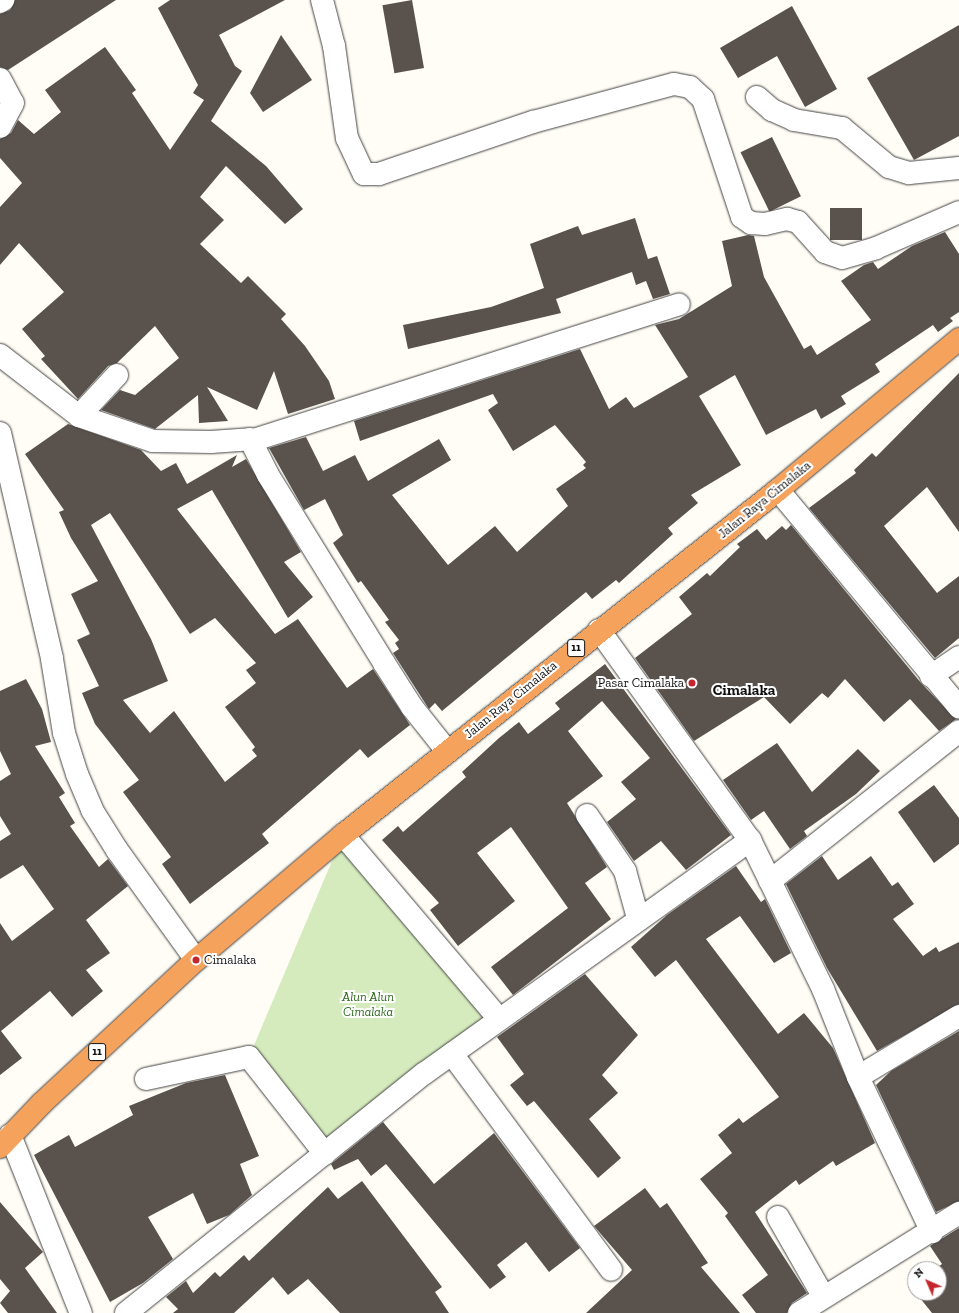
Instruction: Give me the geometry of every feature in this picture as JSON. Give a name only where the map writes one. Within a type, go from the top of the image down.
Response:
[{"type":"highway","name":"Jalan Raya Cimalaka","points":[[196,960],[343,835],[599,630],[778,490],[956,346]]},
{"type":"highway","name":"11","points":[[5,1141],[196,960]]},
{"type":"street","points":[[322,0],[334,46],[347,138],[364,174],[379,174],[533,122],[674,84],[690,87],[703,99],[742,217],[751,223],[765,224],[787,219],[798,222],[825,252],[842,258],[876,248],[959,212]]},
{"type":"street","points":[[0,79],[12,103],[0,127]]},
{"type":"street","points":[[757,97],[772,110],[794,120],[842,128],[889,168],[909,173],[959,168]]},
{"type":"street","points":[[253,446],[680,304]]},
{"type":"street","points":[[0,355],[79,416],[153,441],[211,442],[245,438],[253,446],[412,707],[447,751]]},
{"type":"street","points":[[79,416],[117,375]]},
{"type":"street","points":[[0,433],[52,658],[64,733],[77,774],[92,810],[117,850],[196,960]]},
{"type":"street","points":[[778,490],[931,676],[959,707]]},
{"type":"street","points":[[599,630],[750,840],[823,989],[858,1077],[932,1232]]},
{"type":"street","points":[[931,676],[959,657]]},
{"type":"street","points":[[770,881],[959,731]]},
{"type":"street","points":[[587,815],[625,871],[638,918]]},
{"type":"street","points":[[343,835],[499,1019]]},
{"type":"street","points":[[126,1313],[452,1054],[638,918],[750,840]]},
{"type":"street","points":[[858,1077],[959,1016]]},
{"type":"street","points":[[452,1054],[611,1270]]},
{"type":"street","points":[[146,1079],[249,1057],[325,1154]]},
{"type":"street","points":[[5,1141],[81,1313]]},
{"type":"street","points":[[799,1313],[823,1296],[932,1232],[959,1213]]},
{"type":"street","points":[[778,1217],[823,1296]]},
{"type":"green space","name":"Alun Alun Cimalaka","points":[[343,835],[499,1019],[325,1154],[249,1057]]},
{"type":"building","points":[[15,0],[116,0],[8,70],[0,67],[0,14],[10,10]]},
{"type":"building","points":[[170,0],[285,0],[219,35],[235,66],[242,71],[211,121],[266,166],[303,209],[285,224],[226,166],[200,197],[224,220],[200,244],[241,283],[248,276],[286,314],[281,319],[305,346],[329,381],[335,399],[288,414],[274,371],[257,410],[207,387],[228,421],[199,423],[198,395],[155,429],[101,410],[120,390],[135,395],[179,358],[155,326],[117,363],[108,366],[78,399],[41,359],[45,356],[22,329],[64,292],[19,243],[0,265],[0,207],[22,183],[0,158],[0,139],[11,133],[18,120],[34,134],[61,112],[45,90],[105,47],[136,90],[132,93],[170,150],[204,100],[193,93],[198,85],[158,8]]},
{"type":"building","points":[[412,0],[424,68],[394,73],[382,5]]},
{"type":"building","points":[[792,6],[837,89],[805,107],[777,56],[738,78],[720,48]]},
{"type":"building","points":[[959,25],[959,136],[914,160],[867,78]]},
{"type":"building","points":[[281,35],[312,80],[263,112],[250,93]]},
{"type":"building","points":[[772,137],[801,196],[769,212],[741,152]]},
{"type":"building","points":[[830,208],[862,208],[862,240],[830,240]]},
{"type":"building","points":[[635,218],[648,259],[657,256],[670,294],[653,299],[646,281],[636,285],[632,272],[556,299],[561,313],[408,349],[403,325],[491,307],[544,288],[530,244],[578,226],[582,235]]},
{"type":"building","points":[[945,232],[959,254],[959,312],[950,318],[953,321],[938,332],[933,325],[875,364],[880,372],[841,396],[846,404],[821,419],[816,409],[766,435],[735,375],[699,396],[741,465],[691,495],[698,503],[668,528],[673,534],[619,583],[616,580],[592,599],[586,592],[442,711],[435,703],[429,709],[393,653],[399,649],[395,643],[399,640],[385,622],[389,620],[361,581],[358,583],[333,543],[343,535],[325,499],[304,510],[269,448],[306,437],[323,471],[355,455],[368,481],[439,439],[451,460],[392,495],[448,565],[495,526],[517,552],[568,506],[556,489],[586,468],[583,465],[586,462],[555,425],[513,451],[488,410],[498,403],[493,394],[360,441],[354,421],[580,349],[609,409],[626,397],[634,408],[688,377],[655,325],[679,319],[732,286],[722,241],[748,235],[754,236],[764,277],[804,349],[811,345],[817,355],[871,320],[841,281],[864,265],[873,262],[878,269],[912,246]]},
{"type":"building","points":[[959,373],[959,532],[927,487],[884,526],[937,593],[959,576],[959,638],[935,658],[809,508],[856,473],[854,470],[872,453],[876,457]]},
{"type":"building","points":[[68,424],[141,450],[161,471],[176,463],[187,484],[237,455],[232,467],[246,459],[301,552],[284,562],[313,597],[288,618],[212,490],[177,509],[275,634],[298,619],[347,688],[373,669],[410,725],[368,758],[360,749],[262,834],[269,843],[190,904],[162,864],[171,857],[123,792],[139,780],[95,724],[82,693],[99,686],[77,640],[90,634],[71,594],[98,581],[71,538],[59,512],[64,510],[25,454]],"holes":[[[110,513],[190,634],[215,618],[256,663],[246,670],[256,683],[225,707],[255,747],[252,750],[257,756],[225,782],[174,711],[150,733],[123,700],[168,681],[151,639],[91,525]]]},
{"type":"building","points":[[791,525],[921,683],[956,719],[939,731],[910,699],[884,722],[845,679],[828,698],[822,693],[790,724],[764,697],[694,741],[635,658],[692,614],[679,597],[707,573],[710,576],[740,547],[737,544],[757,529],[766,540],[782,526],[786,530]]},
{"type":"building","points":[[605,664],[731,835],[686,870],[661,841],[634,861],[607,822],[636,799],[621,782],[650,758],[602,701],[568,731],[603,776],[567,803],[607,867],[585,883],[611,919],[513,995],[491,967],[568,908],[511,827],[477,853],[515,901],[458,946],[430,910],[439,903],[382,840],[398,826],[403,832],[466,777],[462,772],[519,722],[528,734],[560,709],[555,703]]},
{"type":"building","points":[[26,679],[42,709],[51,742],[35,746],[65,793],[59,797],[75,823],[70,826],[99,867],[108,859],[128,886],[86,920],[110,953],[86,970],[103,991],[72,1017],[50,991],[1,1031],[22,1058],[0,1075],[0,923],[12,941],[54,909],[23,865],[0,879],[0,841],[11,834],[0,816],[0,781],[11,774],[0,751],[0,691]]},
{"type":"building","points":[[777,743],[812,792],[858,749],[880,771],[856,794],[804,831],[807,836],[790,849],[764,811],[751,820],[723,780]]},
{"type":"building","points":[[934,785],[959,818],[959,844],[934,863],[898,812]]},
{"type":"building","points":[[822,856],[838,880],[871,856],[892,886],[898,882],[914,904],[893,919],[923,956],[936,947],[939,952],[959,942],[959,1004],[877,1051],[827,968],[786,884]]},
{"type":"building","points":[[736,866],[761,902],[765,899],[791,953],[774,963],[740,916],[706,939],[778,1034],[804,1013],[833,1048],[875,1143],[836,1166],[833,1161],[799,1185],[796,1180],[755,1212],[807,1293],[792,1303],[787,1313],[756,1313],[742,1295],[768,1275],[725,1216],[728,1213],[700,1179],[732,1153],[718,1135],[739,1118],[743,1123],[779,1097],[676,960],[655,977],[631,947],[667,915]]},
{"type":"building","points":[[585,974],[638,1035],[602,1075],[618,1093],[589,1119],[621,1158],[598,1178],[534,1101],[527,1106],[510,1085],[524,1074],[497,1037]]},
{"type":"building","points":[[959,1031],[959,1201],[936,1212],[876,1085],[891,1071]]},
{"type":"building","points":[[225,1075],[259,1156],[240,1164],[252,1195],[229,1215],[207,1224],[193,1193],[148,1217],[173,1259],[143,1283],[110,1302],[34,1155],[69,1135],[75,1147],[133,1115],[129,1106],[186,1083]]},
{"type":"building","points":[[383,1122],[434,1184],[494,1133],[580,1248],[549,1272],[526,1242],[497,1265],[506,1277],[490,1289],[386,1164],[371,1176],[358,1159],[334,1170],[331,1164]]},
{"type":"building","points":[[362,1181],[442,1287],[435,1292],[449,1313],[340,1313],[308,1279],[288,1295],[273,1277],[234,1313],[173,1313],[178,1309],[166,1297],[186,1281],[193,1293],[215,1272],[220,1277],[244,1255],[249,1261],[328,1187],[338,1199]]},
{"type":"building","points":[[645,1188],[660,1208],[667,1203],[708,1263],[701,1267],[740,1313],[586,1313],[632,1270],[594,1226]]},
{"type":"building","points":[[0,1202],[43,1252],[25,1268],[57,1313],[8,1313],[0,1303],[10,1291],[0,1279]]},
{"type":"building","points":[[959,1228],[959,1313],[932,1313],[922,1301],[947,1301],[947,1261],[940,1261],[930,1246]]},
{"type":"place","name":"Pasar Cimalaka","points":[[692,683]]},
{"type":"place","name":"Cimalaka","points":[[196,960]]},
{"type":"district","name":"Cimalaka","points":[[744,691]]}]
